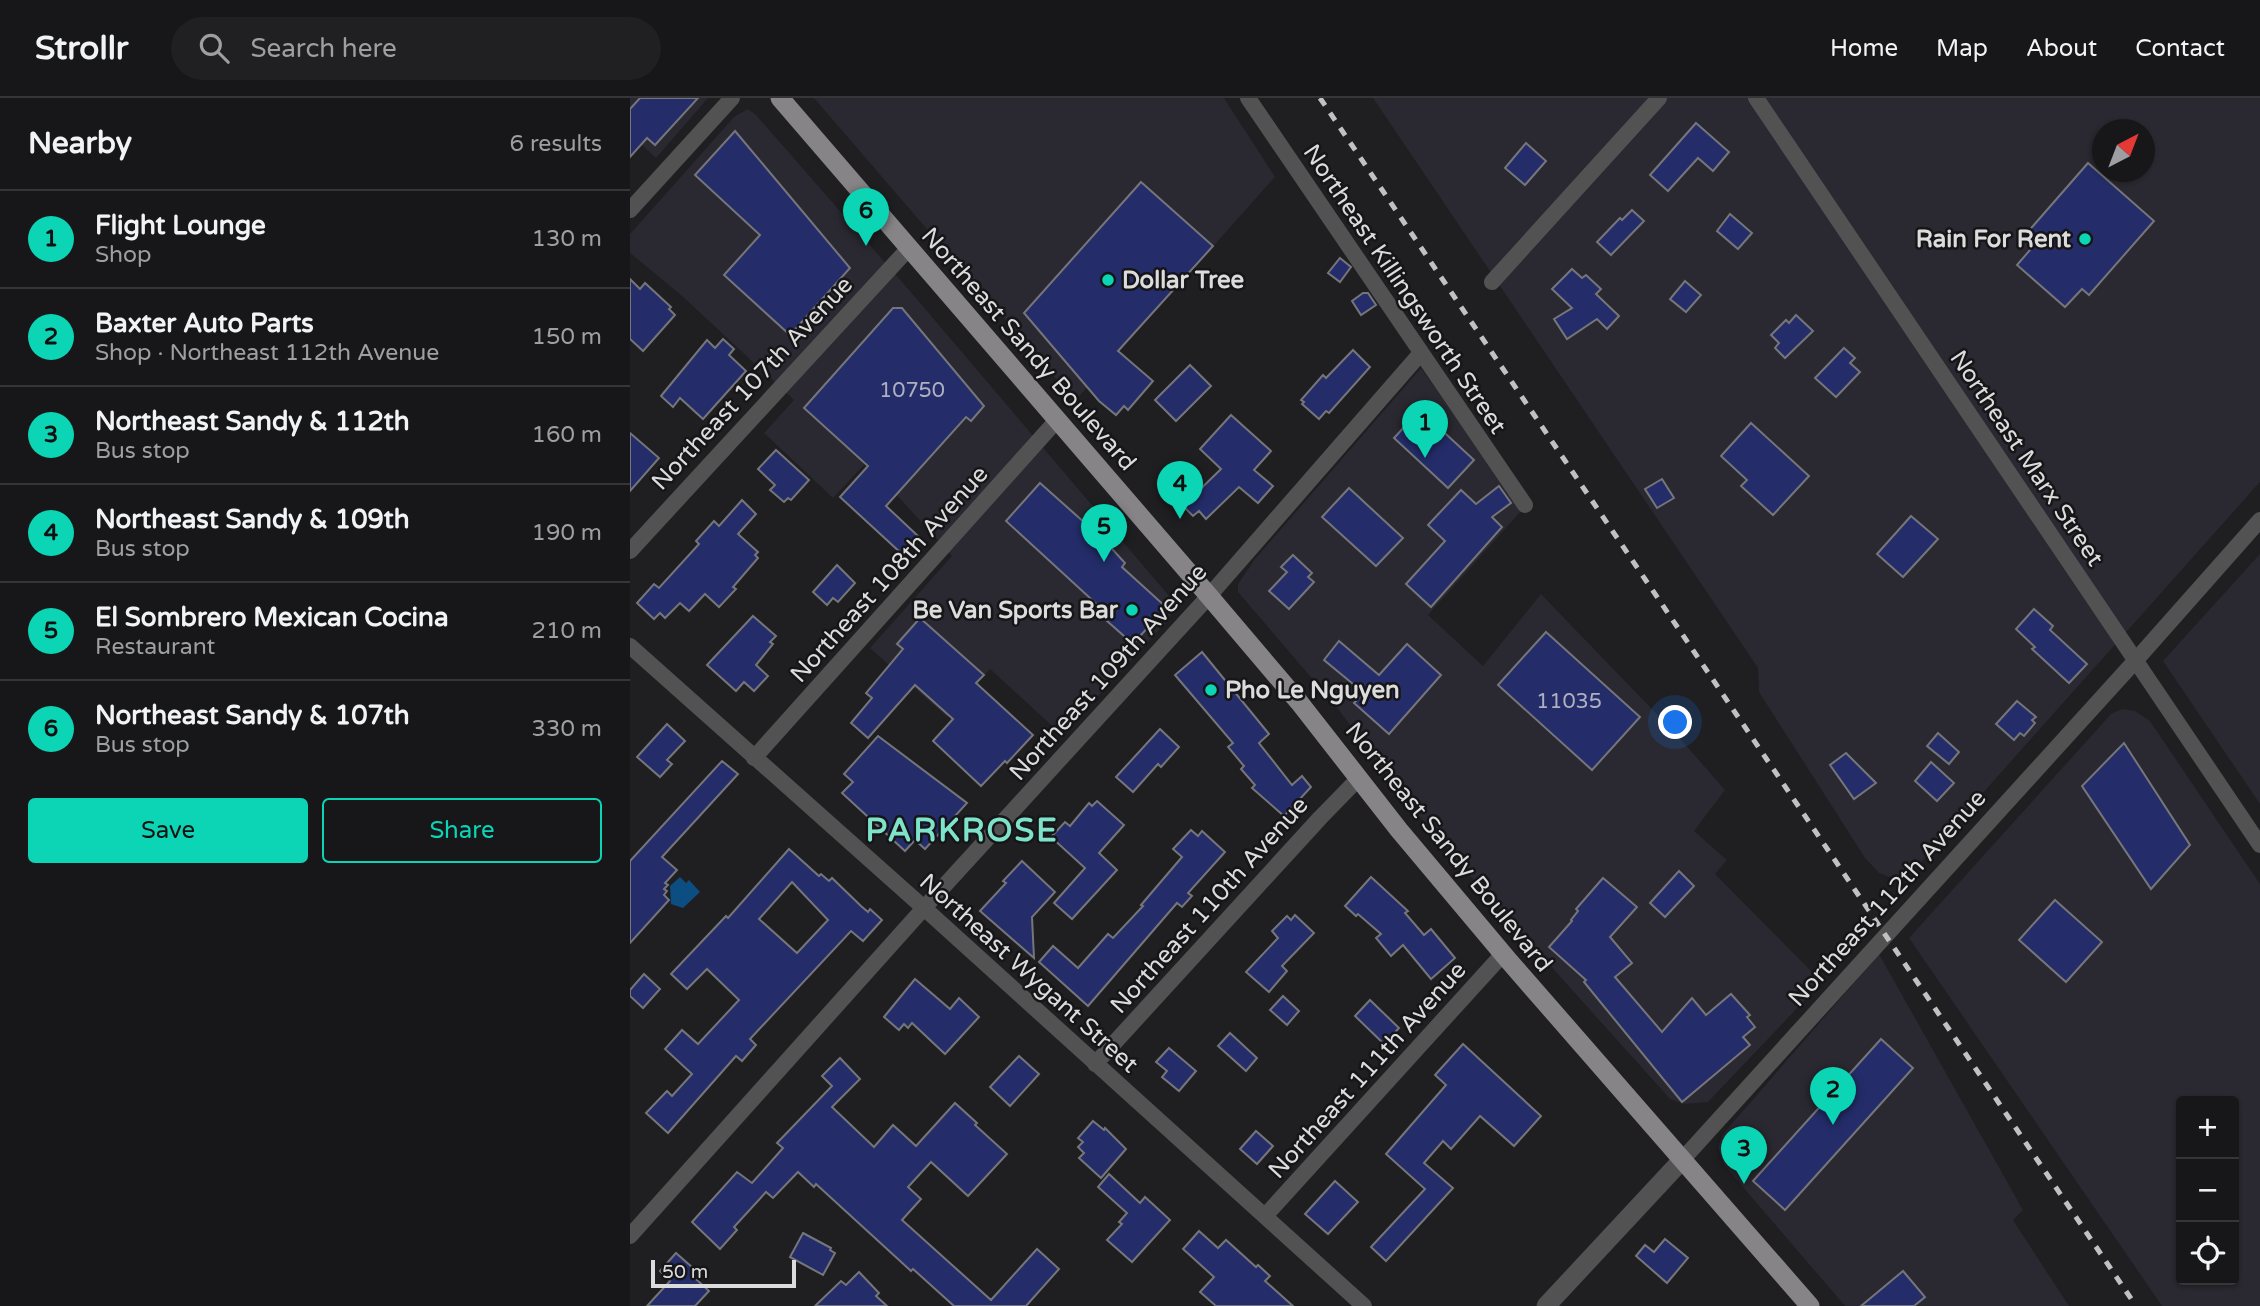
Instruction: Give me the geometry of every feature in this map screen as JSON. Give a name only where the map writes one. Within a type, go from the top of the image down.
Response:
[{"type":"main road","name":"Northeast Sandy Boulevard","points":[[780,98],[1299,702],[1399,830],[1503,954],[1810,1306]]},
{"type":"street","points":[[630,210],[732,98]]},
{"type":"street","name":"Northeast Killingsworth Street","points":[[1248,98],[1525,505]]},
{"type":"street","points":[[1492,282],[1659,98]]},
{"type":"street","name":"Northeast Marx Street","points":[[1756,98],[2260,845]]},
{"type":"street","name":"Northeast 107th Avenue","points":[[630,551],[909,248]]},
{"type":"street","name":"Northeast 109th Avenue","points":[[630,1236],[1209,596],[1420,354]]},
{"type":"street","name":"Northeast 108th Avenue","points":[[754,758],[1057,420]]},
{"type":"street","name":"Northeast 112th Avenue","points":[[1546,1306],[1682,1160],[2260,520]]},
{"type":"street","name":"Northeast Wygant Street","points":[[630,646],[1364,1306]]},
{"type":"street","name":"Northeast 110th Avenue","points":[[1096,1065],[1311,828],[1359,779]]},
{"type":"street","name":"Northeast 111th Avenue","points":[[1265,1216],[1503,954]]},
{"type":"shaded area","points":[[630,98],[708,98],[656,158],[630,134]]},
{"type":"shaded area","points":[[814,98],[1224,98],[1275,177],[1075,401]]},
{"type":"shaded area","points":[[1373,98],[2260,98],[2260,482],[1916,868],[1903,877],[1892,878],[1879,873],[1865,858],[1759,692],[1758,668]]},
{"type":"shaded area","points":[[748,109],[910,291],[1170,597],[1173,607],[1169,619],[1062,735],[990,669],[947,717],[870,648],[952,556],[885,482],[865,464],[833,498],[764,433],[794,400],[682,296],[630,253],[630,234],[734,117]]},
{"type":"shaded area","points":[[1421,368],[1522,510],[1428,615],[1483,666],[1541,594],[1676,734],[1725,790],[1694,831],[1727,860],[1715,874],[1822,982],[1708,1102],[1685,1104],[1670,1099],[1478,885],[1405,799],[1338,709],[1238,592],[1238,584],[1255,559]]},
{"type":"shaded area","points":[[2260,554],[2260,804],[2163,661]]},
{"type":"shaded area","points":[[2122,709],[2135,711],[2150,721],[2260,884],[2260,1306],[2162,1306],[1909,938],[2111,714]]},
{"type":"shaded area","points":[[1879,954],[2023,1210],[2013,1220],[2069,1306],[1845,1306],[1724,1165],[1718,1147],[1723,1134]]},
{"type":"water","points":[[680,877],[686,883],[689,880],[700,892],[683,908],[671,904],[670,886]]},
{"type":"building","points":[[640,98],[698,98],[655,145],[647,138],[630,157],[630,109]]},
{"type":"building","points":[[1696,123],[1729,152],[1713,171],[1698,158],[1668,191],[1650,175]]},
{"type":"building","points":[[735,131],[850,268],[790,335],[724,275],[760,235],[695,175]]},
{"type":"building","points":[[1526,143],[1546,161],[1525,185],[1505,168]]},
{"type":"building","name":"Rain For Rent","points":[[2088,163],[2092,167],[2092,182],[2110,182],[2154,221],[2089,295],[2082,289],[2065,307],[2017,265],[2036,243],[2026,234]]},
{"type":"building","points":[[1141,182],[1213,246],[1118,351],[1153,381],[1128,410],[1124,406],[1116,415],[1099,401],[1024,313]]},
{"type":"building","points":[[1632,210],[1644,221],[1611,255],[1597,242],[1620,218],[1622,220]]},
{"type":"building","points":[[1730,214],[1752,233],[1738,249],[1717,231]]},
{"type":"building","points":[[1340,258],[1351,267],[1340,282],[1328,273]]},
{"type":"building","points":[[1572,269],[1582,278],[1586,275],[1601,289],[1596,294],[1619,316],[1607,329],[1597,319],[1567,339],[1554,319],[1572,308],[1552,289]]},
{"type":"building","points":[[630,279],[640,289],[645,283],[671,307],[669,309],[675,315],[643,351],[630,339]]},
{"type":"building","points":[[1685,281],[1701,295],[1686,312],[1670,299]]},
{"type":"building","points":[[1363,293],[1368,293],[1376,305],[1361,315],[1352,301]]},
{"type":"building","points":[[893,308],[902,308],[984,406],[971,421],[966,417],[886,506],[918,536],[902,554],[840,497],[868,466],[804,408]]},
{"type":"building","points":[[1796,315],[1813,331],[1785,358],[1775,348],[1779,343],[1771,335],[1786,320],[1789,323]]},
{"type":"building","points":[[723,339],[734,349],[729,355],[746,371],[703,419],[680,398],[673,407],[661,396],[707,340],[715,348]]},
{"type":"building","points":[[1844,348],[1855,358],[1850,363],[1860,372],[1836,397],[1815,378]]},
{"type":"building","points":[[1353,350],[1370,367],[1329,413],[1326,411],[1319,419],[1301,400],[1323,375],[1326,378]]},
{"type":"building","points":[[1190,365],[1211,386],[1176,421],[1155,400]]},
{"type":"building","points":[[1420,410],[1474,460],[1448,488],[1394,438]]},
{"type":"building","points":[[1231,415],[1271,451],[1254,470],[1273,486],[1258,503],[1239,487],[1206,519],[1199,511],[1193,516],[1183,506],[1221,469],[1200,449]]},
{"type":"building","points":[[1751,423],[1809,476],[1773,515],[1741,486],[1747,480],[1721,456]]},
{"type":"building","points":[[630,433],[659,458],[630,491]]},
{"type":"building","points":[[776,450],[809,480],[791,500],[788,498],[784,502],[770,490],[775,485],[758,469]]},
{"type":"building","points":[[1662,479],[1674,498],[1657,508],[1645,489]]},
{"type":"building","points":[[1040,483],[1104,540],[1125,563],[1122,567],[1166,607],[1133,644],[1098,613],[1102,609],[1006,521]]},
{"type":"building","points":[[1499,486],[1511,503],[1492,517],[1502,527],[1431,607],[1406,584],[1445,541],[1428,525],[1461,490],[1476,504]]},
{"type":"building","points":[[1349,488],[1403,538],[1376,566],[1322,517]]},
{"type":"building","points":[[742,500],[756,514],[738,534],[758,552],[755,555],[758,558],[733,587],[736,589],[719,607],[705,594],[689,611],[680,603],[665,618],[660,613],[654,619],[637,603],[654,584],[659,588],[699,544],[696,541],[714,521],[719,526]]},
{"type":"building","points":[[1911,516],[1938,539],[1903,577],[1877,554]]},
{"type":"building","points":[[1293,555],[1312,573],[1308,577],[1314,582],[1289,609],[1269,591],[1287,572],[1281,567]]},
{"type":"building","points":[[837,565],[855,583],[838,602],[833,598],[827,605],[813,592]]},
{"type":"building","points":[[2034,609],[2053,626],[2050,630],[2087,664],[2069,683],[2032,649],[2035,647],[2016,629]]},
{"type":"building","points":[[753,616],[776,636],[756,665],[768,676],[754,691],[744,682],[736,691],[707,665]]},
{"type":"building","points":[[920,618],[984,675],[976,683],[1033,735],[981,786],[933,741],[953,719],[915,685],[868,738],[851,723],[872,698],[866,693],[903,649],[897,644]]},
{"type":"building","points":[[1546,632],[1640,717],[1592,770],[1498,685]]},
{"type":"building","points":[[1339,641],[1379,675],[1407,644],[1441,675],[1389,734],[1354,703],[1364,693],[1324,660]]},
{"type":"building","points":[[1202,652],[1269,734],[1259,743],[1292,785],[1302,776],[1311,787],[1284,816],[1252,788],[1255,785],[1241,769],[1244,766],[1228,747],[1233,743],[1175,675]]},
{"type":"building","points":[[2017,701],[2036,717],[2032,720],[2035,723],[2024,736],[2020,733],[2014,740],[1996,724]]},
{"type":"building","points":[[667,724],[685,741],[667,760],[672,764],[660,777],[637,757]]},
{"type":"building","points":[[1160,729],[1179,747],[1161,767],[1158,764],[1133,792],[1116,777]]},
{"type":"building","points":[[1938,733],[1959,752],[1949,764],[1927,746]]},
{"type":"building","points":[[878,736],[967,803],[925,849],[915,840],[905,851],[842,793],[853,782],[844,774]]},
{"type":"building","points":[[2124,743],[2190,845],[2151,889],[2082,786]]},
{"type":"building","points":[[1846,753],[1876,783],[1854,799],[1830,765]]},
{"type":"building","points":[[722,761],[738,774],[662,857],[677,870],[665,883],[668,885],[664,889],[667,891],[664,895],[669,900],[630,943],[630,861]]},
{"type":"building","points":[[1931,762],[1954,783],[1937,801],[1915,781]]},
{"type":"building","points":[[1097,801],[1124,825],[1099,853],[1117,870],[1072,919],[1054,903],[1085,868],[1051,837],[1065,822],[1070,826],[1089,803],[1092,806]]},
{"type":"building","points":[[1191,830],[1198,836],[1202,831],[1225,852],[1188,893],[1192,896],[1182,907],[1177,903],[1088,1006],[1039,962],[1053,946],[1078,968],[1108,934],[1113,938],[1182,857],[1173,849]]},
{"type":"building","points":[[789,849],[819,876],[821,874],[829,881],[832,878],[868,912],[870,909],[882,920],[863,941],[851,931],[750,1039],[756,1045],[742,1061],[736,1056],[668,1133],[646,1113],[667,1091],[672,1096],[692,1074],[665,1049],[682,1030],[698,1044],[739,1000],[707,969],[687,989],[671,974],[726,916],[728,918]],"holes":[[[792,882],[828,920],[797,953],[759,919]]]},
{"type":"building","points":[[1022,861],[1055,892],[1032,917],[1034,958],[980,911]]},
{"type":"building","points":[[1679,871],[1694,886],[1665,917],[1650,903]]},
{"type":"building","points":[[1371,877],[1408,911],[1405,913],[1424,935],[1431,929],[1455,958],[1431,979],[1403,945],[1391,956],[1376,938],[1381,934],[1345,906]]},
{"type":"building","points":[[1603,878],[1637,907],[1610,937],[1632,963],[1615,977],[1662,1032],[1692,998],[1706,1015],[1731,994],[1750,1015],[1747,1017],[1755,1027],[1743,1037],[1750,1045],[1682,1102],[1584,982],[1586,980],[1549,947],[1572,921],[1578,911],[1576,909]]},
{"type":"building","points":[[2055,900],[2102,942],[2066,982],[2019,940]]},
{"type":"building","points":[[1295,915],[1314,933],[1282,966],[1287,971],[1269,992],[1246,972],[1278,938],[1272,931],[1287,916],[1291,920]]},
{"type":"building","points":[[644,974],[660,989],[643,1008],[630,996],[630,990]]},
{"type":"building","points":[[915,979],[950,1009],[959,998],[979,1017],[945,1054],[912,1023],[908,1028],[904,1024],[899,1030],[884,1017]]},
{"type":"building","points":[[1283,996],[1299,1011],[1287,1025],[1270,1010]]},
{"type":"building","points":[[1370,1000],[1399,1028],[1384,1044],[1355,1016]]},
{"type":"building","points":[[1230,1033],[1257,1058],[1246,1071],[1218,1046]]},
{"type":"building","points":[[1881,1039],[1913,1068],[1785,1210],[1753,1181]]},
{"type":"building","points":[[1463,1044],[1541,1116],[1514,1146],[1480,1116],[1451,1149],[1443,1141],[1424,1163],[1453,1188],[1386,1261],[1371,1247],[1425,1189],[1386,1154],[1446,1085],[1435,1075]]},
{"type":"building","points":[[1169,1048],[1196,1071],[1179,1091],[1162,1077],[1167,1071],[1156,1062]]},
{"type":"building","points":[[1019,1056],[1039,1074],[1010,1106],[990,1087]]},
{"type":"building","points":[[840,1058],[860,1079],[832,1107],[874,1147],[893,1125],[916,1146],[955,1103],[1007,1154],[968,1196],[931,1162],[908,1187],[921,1199],[902,1220],[991,1300],[1037,1249],[1059,1269],[1026,1306],[954,1306],[913,1269],[911,1271],[816,1184],[814,1187],[798,1172],[773,1198],[766,1192],[734,1227],[737,1230],[720,1249],[692,1222],[737,1172],[752,1183],[783,1148],[777,1143],[832,1086],[822,1076]]},
{"type":"building","points":[[1093,1121],[1104,1130],[1105,1128],[1126,1149],[1101,1178],[1079,1158],[1084,1153],[1078,1147],[1083,1142],[1078,1138]]},
{"type":"building","points":[[1256,1131],[1273,1146],[1257,1164],[1240,1149]]},
{"type":"building","points":[[1109,1174],[1140,1203],[1145,1197],[1170,1220],[1132,1262],[1107,1240],[1122,1224],[1119,1222],[1127,1213],[1098,1187]]},
{"type":"building","points":[[1335,1181],[1358,1202],[1328,1234],[1305,1214]]},
{"type":"building","points":[[1199,1231],[1218,1248],[1226,1240],[1256,1267],[1258,1265],[1270,1276],[1265,1281],[1293,1306],[1216,1306],[1200,1292],[1214,1277],[1183,1249]]},
{"type":"building","points":[[803,1233],[831,1248],[835,1253],[823,1275],[790,1257]]},
{"type":"building","points":[[1665,1239],[1688,1258],[1667,1283],[1636,1256],[1645,1245],[1654,1252]]},
{"type":"building","points":[[676,1253],[701,1275],[697,1280],[709,1291],[695,1306],[647,1306],[670,1281],[660,1271]]},
{"type":"building","points":[[1903,1271],[1925,1297],[1914,1306],[1861,1306]]},
{"type":"building","points":[[859,1272],[879,1293],[876,1296],[887,1306],[815,1306],[841,1281],[846,1285]]},
{"type":"railway","points":[[1320,98],[2136,1306]]},
{"type":"place","name":"Rain For Rent","points":[[2085,239]]},
{"type":"place","name":"Northeast Sandy & 107th","points":[[866,246]]},
{"type":"place","name":"Dollar Tree","points":[[1108,280]]},
{"type":"place","name":"Flight Lounge","points":[[1425,458]]},
{"type":"place","name":"Northeast Sandy & 109th","points":[[1180,519]]},
{"type":"place","name":"El Sombrero Mexican Cocina","points":[[1104,562]]},
{"type":"place","name":"Be Van Sports Bar","points":[[1132,610]]},
{"type":"place","name":"Pho Le Nguyen","points":[[1211,690]]},
{"type":"place","name":"Baxter Auto Parts","points":[[1833,1125]]},
{"type":"place","name":"Northeast Sandy & 112th","points":[[1744,1184]]},
{"type":"district","name":"PARKROSE","points":[[962,830]]}]
